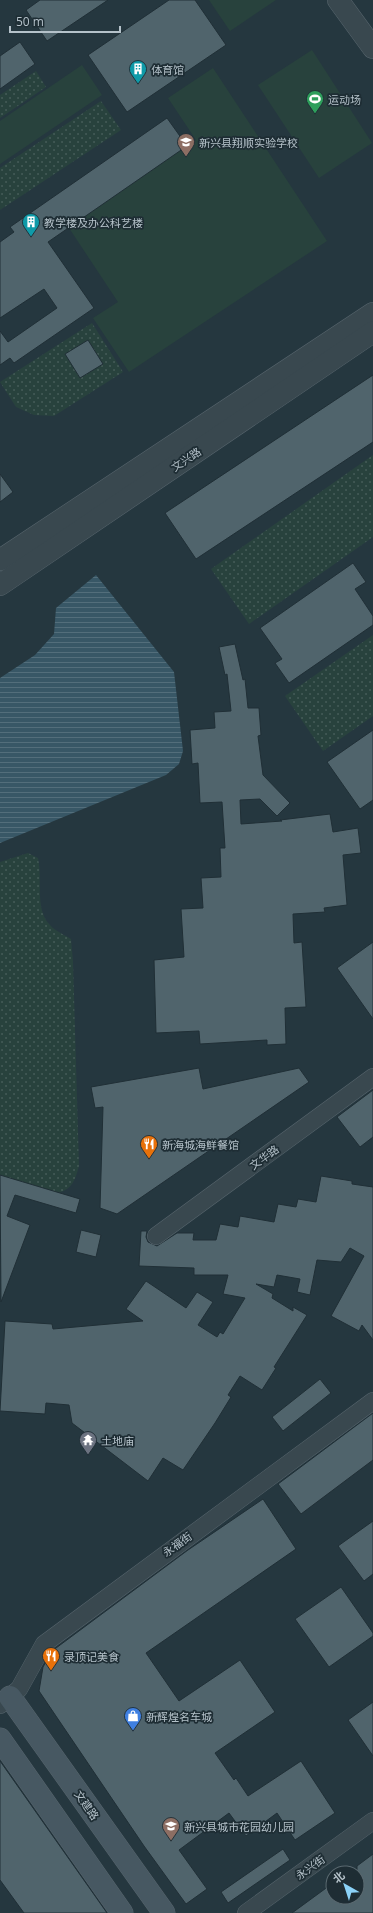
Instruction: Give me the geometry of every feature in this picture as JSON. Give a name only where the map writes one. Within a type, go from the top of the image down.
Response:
[{"type":"main road","name":"文建路","points":[[5,1701],[164,1913]]},
{"type":"main road","points":[[0,1739],[122,1913]]},
{"type":"street","points":[[338,0],[373,48]]},
{"type":"street","name":"文兴路","points":[[0,585],[126,489],[373,314]]},
{"type":"street","name":"文兴路","points":[[0,560],[126,489],[373,332]]},
{"type":"street","name":"文华路","points":[[156,1236],[373,1078]]},
{"type":"street","name":"永福街","points":[[5,1701],[19,1689],[44,1644],[373,1401]]},
{"type":"street","name":"永兴街","points":[[246,1913],[373,1821]]},
{"type":"green space","points":[[209,0],[276,0],[230,31]]},
{"type":"green space","name":"运动场","points":[[312,50],[372,143],[319,178],[258,85]]},
{"type":"green space","points":[[82,65],[102,95],[0,164],[0,121]]},
{"type":"green space","points":[[213,68],[327,241],[129,372],[93,318],[118,302],[67,225],[196,140],[168,98]]},
{"type":"green space","points":[[36,71],[46,87],[0,118],[0,95]]},
{"type":"green space","points":[[101,101],[121,130],[0,210],[0,168]]},
{"type":"green space","points":[[92,323],[123,372],[54,416],[34,415],[16,407],[0,382]]},
{"type":"green space","points":[[373,455],[373,537],[249,624],[211,569]]},
{"type":"green space","points":[[373,635],[373,716],[323,751],[285,696]]},
{"type":"green space","points":[[28,853],[38,858],[40,902],[42,911],[50,925],[71,939],[73,962],[79,1166],[74,1181],[71,1185],[65,1190],[54,1193],[0,1178],[0,862]]},
{"type":"water","points":[[96,575],[174,672],[183,751],[179,764],[166,775],[0,843],[0,678],[35,655],[54,634],[56,608]]},
{"type":"building","points":[[40,0],[108,0],[47,41],[26,10]]},
{"type":"building","name":"体育馆","points":[[169,0],[195,0],[226,45],[127,112],[88,55]]},
{"type":"building","points":[[20,42],[35,64],[0,89],[0,56]]},
{"type":"building","name":"教学楼及办公科艺楼","points":[[167,118],[187,146],[48,242],[94,308],[14,363],[10,358],[0,365],[0,331],[8,342],[57,308],[44,289],[0,318],[0,242],[14,232],[10,227]]},
{"type":"building","points":[[88,340],[103,364],[80,378],[65,354]]},
{"type":"building","points":[[373,375],[373,442],[196,559],[165,513]]},
{"type":"building","points":[[0,474],[13,492],[0,502]]},
{"type":"building","points":[[353,563],[366,582],[355,589],[373,616],[373,625],[289,683],[275,663],[282,659],[260,628]]},
{"type":"building","points":[[235,644],[243,680],[245,679],[248,708],[259,708],[261,735],[258,736],[263,775],[290,803],[277,816],[260,799],[240,800],[241,824],[282,821],[280,820],[330,814],[333,832],[358,828],[361,853],[343,855],[347,905],[324,908],[325,912],[293,914],[294,943],[302,942],[306,1007],[285,1008],[286,1044],[267,1045],[267,1040],[200,1044],[199,1031],[156,1033],[154,960],[184,957],[181,909],[203,908],[201,878],[221,877],[220,848],[225,848],[222,802],[200,803],[198,763],[192,764],[190,730],[215,728],[214,712],[231,711],[227,674],[225,675],[219,647]]},
{"type":"building","points":[[373,730],[373,800],[360,809],[327,762]]},
{"type":"building","points":[[373,942],[373,1019],[337,968]]},
{"type":"building","name":"新海城海鲜餐馆","points":[[199,1068],[203,1089],[299,1068],[309,1082],[117,1214],[100,1208],[103,1107],[95,1108],[91,1087]]},
{"type":"building","points":[[373,1090],[373,1137],[360,1147],[337,1117]]},
{"type":"building","points":[[0,1175],[80,1199],[76,1213],[15,1195],[7,1216],[30,1225],[1,1302]]},
{"type":"building","points":[[321,1176],[352,1181],[352,1184],[373,1187],[373,1340],[362,1325],[359,1331],[331,1316],[364,1256],[350,1248],[341,1262],[317,1260],[310,1295],[297,1292],[300,1279],[277,1275],[274,1287],[256,1284],[273,1294],[272,1298],[293,1311],[293,1307],[307,1315],[274,1367],[276,1368],[262,1390],[240,1376],[228,1395],[231,1397],[183,1470],[163,1458],[148,1481],[72,1423],[69,1405],[46,1403],[45,1414],[0,1411],[5,1321],[52,1324],[53,1329],[143,1321],[126,1309],[146,1281],[186,1308],[197,1292],[213,1302],[198,1325],[217,1337],[220,1332],[223,1334],[245,1298],[223,1294],[228,1275],[194,1275],[194,1268],[139,1266],[141,1231],[147,1231],[146,1237],[148,1242],[157,1246],[177,1233],[194,1233],[193,1240],[216,1240],[220,1224],[238,1227],[240,1216],[274,1222],[278,1204],[296,1207],[298,1199],[316,1202]]},
{"type":"building","points":[[81,1230],[101,1235],[96,1257],[76,1252]]},
{"type":"building","points":[[320,1379],[331,1393],[283,1431],[272,1417]]},
{"type":"building","points":[[373,1413],[373,1460],[301,1514],[278,1484]]},
{"type":"building","points":[[263,1499],[296,1549],[146,1653],[179,1701],[240,1660],[275,1712],[215,1753],[234,1780],[236,1778],[248,1796],[301,1761],[335,1813],[295,1840],[277,1813],[246,1836],[229,1813],[179,1850],[207,1889],[186,1904],[144,1846],[39,1691],[43,1667],[52,1651],[188,1550]]},
{"type":"building","points":[[373,1521],[373,1574],[364,1581],[338,1546]]},
{"type":"building","points":[[341,1587],[373,1633],[373,1636],[329,1667],[295,1619]]},
{"type":"building","points":[[373,1702],[373,1756],[348,1720]]},
{"type":"building","points":[[0,1761],[107,1913],[24,1913],[0,1880]]},
{"type":"building","points":[[283,1849],[290,1860],[228,1903],[221,1892]]},
{"type":"building","points":[[373,1854],[373,1913],[292,1913],[325,1889],[325,1905],[365,1905],[365,1865],[358,1865]]},
{"type":"place","name":"体育馆","points":[[138,84]]},
{"type":"place","name":"运动场","points":[[315,114]]},
{"type":"place","name":"新兴县翔顺实验学校","points":[[186,157]]},
{"type":"place","name":"教学楼及办公科艺楼","points":[[31,237]]},
{"type":"place","name":"新海城海鲜餐馆","points":[[149,1159]]},
{"type":"place","name":"土地庙","points":[[88,1455]]},
{"type":"place","name":"录顶记美食","points":[[51,1671]]},
{"type":"place","name":"新辉煌名车城","points":[[133,1731]]},
{"type":"place","name":"新兴县城市花园幼儿园","points":[[171,1841]]}]
